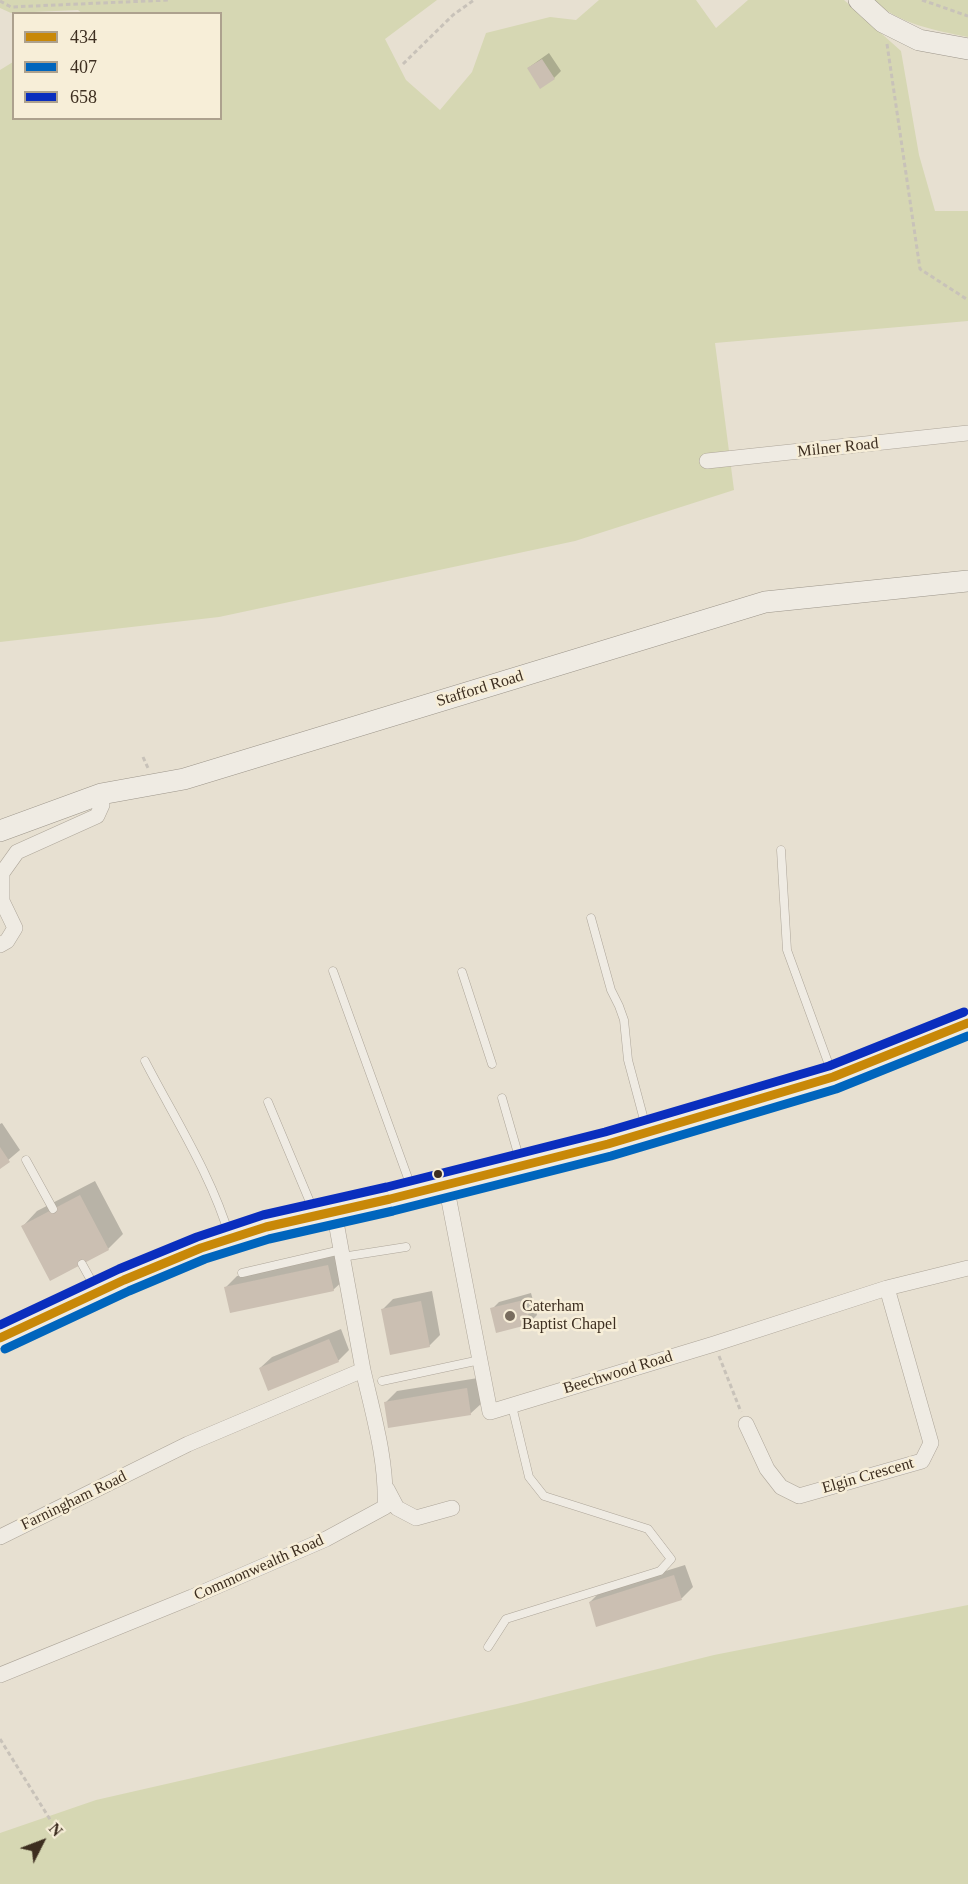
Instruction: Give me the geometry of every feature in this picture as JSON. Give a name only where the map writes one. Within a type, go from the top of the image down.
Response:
[{"type":"street","points":[[859,0],[883,22],[919,40],[968,49]]},
{"type":"street","name":"Milner Road","points":[[707,461],[968,433]]},
{"type":"street","name":"Stafford Road","points":[[0,831],[101,794],[184,778],[765,602],[968,581]]},
{"type":"street","points":[[0,945],[7,941],[15,928],[2,901],[2,873],[17,852],[97,816],[102,805],[101,794]]},
{"type":"street","points":[[0,1338],[98,1292],[230,1238],[266,1227],[521,1166],[647,1132],[833,1077],[968,1023]]},
{"type":"street","name":"Beechwood Road","points":[[446,1185],[490,1412],[714,1344],[887,1288],[968,1268]]},
{"type":"street","points":[[325,1213],[342,1254],[363,1370]]},
{"type":"street","name":"Elgin Crescent","points":[[746,1424],[767,1469],[781,1487],[799,1496],[922,1461],[931,1443],[887,1288]]},
{"type":"street","name":"Commonwealth Road","points":[[0,1675],[192,1597],[326,1539],[385,1507],[386,1486],[363,1370]]},
{"type":"street","name":"Farningham Road","points":[[0,1537],[188,1444],[363,1370]]},
{"type":"street","points":[[386,1486],[397,1509],[416,1518],[452,1508]]},
{"type":"lane","points":[[781,850],[787,950],[833,1077]]},
{"type":"lane","points":[[591,918],[611,990],[624,1020],[628,1060],[647,1132]]},
{"type":"lane","points":[[333,971],[413,1193]]},
{"type":"lane","points":[[462,972],[492,1064]]},
{"type":"lane","points":[[145,1062],[199,1163],[224,1217],[230,1238]]},
{"type":"lane","points":[[502,1098],[521,1166]]},
{"type":"lane","points":[[268,1102],[325,1213]]},
{"type":"lane","points":[[26,1160],[53,1209]]},
{"type":"lane","points":[[242,1273],[342,1254],[406,1247]]},
{"type":"lane","points":[[82,1264],[98,1292]]},
{"type":"lane","points":[[382,1381],[480,1360]]},
{"type":"lane","points":[[488,1647],[506,1619],[660,1571],[670,1559],[648,1529],[544,1496],[529,1477],[512,1406]]},
{"type":"path","points":[[0,1],[12,7],[169,0]]},
{"type":"path","points":[[402,64],[453,15],[474,0]]},
{"type":"path","points":[[921,0],[968,16]]},
{"type":"path","points":[[883,22],[920,269],[968,300]]},
{"type":"path","points":[[714,1344],[746,1424]]},
{"type":"path","points":[[0,1739],[51,1821]]},
{"type":"green space","points":[[0,0],[437,0],[385,39],[406,80],[440,110],[472,72],[486,33],[550,17],[576,20],[599,0],[696,0],[716,28],[748,0],[844,0],[901,51],[919,155],[935,211],[968,211],[968,321],[715,343],[734,490],[575,541],[219,617],[0,642],[0,70],[12,63],[12,120],[222,120],[222,12],[80,12],[78,10],[11,13],[0,8]]},
{"type":"green space","points":[[873,0],[968,0],[968,37],[930,29],[906,20],[894,15]]},
{"type":"green space","points":[[968,1605],[968,1884],[0,1884],[0,1833],[96,1800],[517,1704],[714,1655]]},
{"type":"building","points":[[542,59],[555,79],[540,89],[527,68]]},
{"type":"building","points":[[0,1147],[10,1162],[0,1169]]},
{"type":"building","points":[[80,1195],[109,1250],[50,1281],[21,1226]]},
{"type":"building","points":[[328,1265],[334,1291],[230,1313],[224,1287]]},
{"type":"building","name":"Caterham Baptist Chapel","points":[[524,1300],[531,1324],[496,1333],[490,1308]]},
{"type":"building","points":[[421,1301],[430,1347],[390,1355],[381,1309]]},
{"type":"building","points":[[329,1339],[339,1362],[268,1391],[259,1368]]},
{"type":"building","points":[[467,1388],[471,1415],[388,1428],[384,1402]]},
{"type":"building","points":[[674,1575],[682,1600],[596,1627],[589,1602]]},
{"type":"transit line","name":"658","points":[[0,1325],[119,1269],[197,1237],[263,1215],[387,1187],[605,1132],[829,1066],[964,1012]]},
{"type":"transit line","name":"434","points":[[0,1338],[124,1280],[201,1248],[266,1227],[390,1199],[608,1144],[833,1077],[968,1023]]},
{"type":"transit line","name":"407","points":[[5,1349],[129,1291],[205,1259],[269,1239],[393,1211],[611,1156],[836,1089],[968,1036]]},
{"type":"place","name":"Caterham Baptist Chapel","points":[[510,1316]]}]
